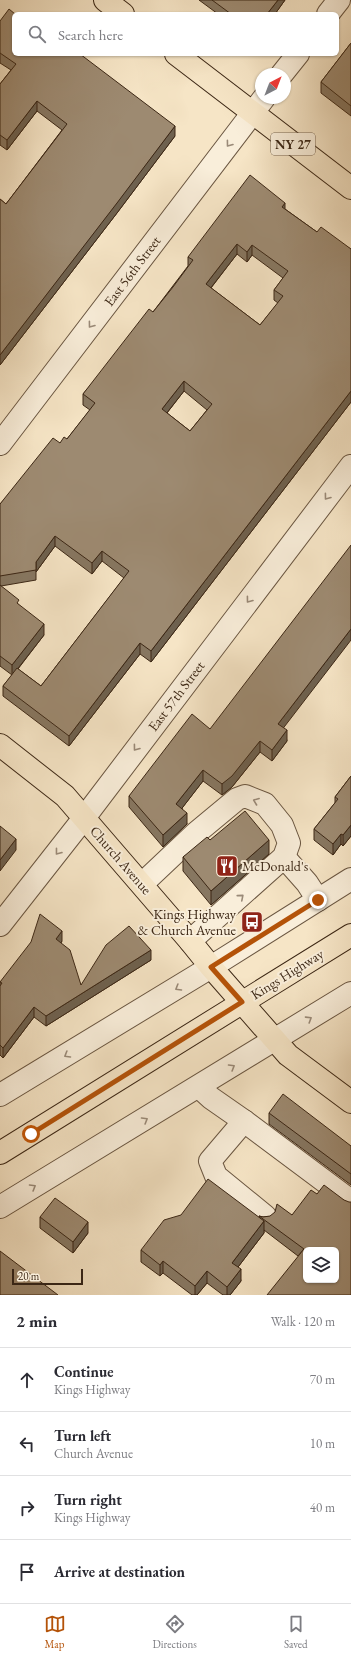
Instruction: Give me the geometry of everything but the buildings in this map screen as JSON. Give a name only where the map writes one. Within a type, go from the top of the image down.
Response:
[{"type":"main road","points":[[105,0],[120,12]]},
{"type":"main road","name":"NY 27","points":[[179,56],[258,105],[351,188]]},
{"type":"main road","name":"Church Avenue","points":[[0,745],[65,796],[288,1055],[351,1102]]},
{"type":"main road","name":"Kings Highway","points":[[0,1153],[351,935]]},
{"type":"street","points":[[330,12],[339,0]]},
{"type":"street","points":[[287,68],[296,56]]},
{"type":"street","name":"East 56th Street","points":[[0,444],[258,105]]},
{"type":"street","name":"East 57th Street","points":[[0,925],[84,818],[351,466]]},
{"type":"street","points":[[142,884],[196,833],[237,799],[245,796],[265,804],[282,825],[289,843],[284,857],[190,941]]},
{"type":"street","points":[[284,857],[307,883],[318,900]]},
{"type":"street","points":[[0,1095],[211,967],[351,879]]},
{"type":"street","points":[[0,1207],[351,993]]},
{"type":"street","points":[[198,1087],[351,1201]]},
{"type":"street","points":[[244,1121],[210,1161],[216,1176],[265,1216]]},
{"type":"place","name":"McDonald's","points":[[227,866]]},
{"type":"place","name":"Kings Highway & Church Avenue","points":[[252,922]]},
{"type":"route","points":[[31,1134],[242,1002],[211,967],[318,900]]}]
